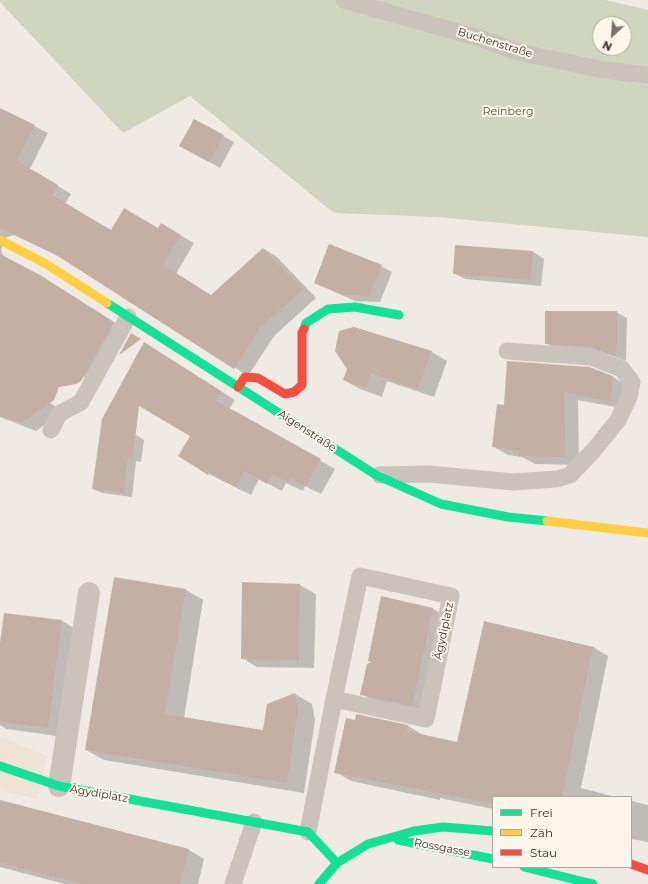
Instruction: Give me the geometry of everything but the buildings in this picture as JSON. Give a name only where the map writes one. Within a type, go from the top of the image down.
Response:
[{"type":"street","name":"Aigenstraße","points":[[0,240],[46,264],[376,475],[440,504],[508,517],[648,533]]},
{"type":"street","points":[[238,386],[245,377],[258,378],[284,394],[294,392],[302,385],[302,333],[306,323],[328,309],[355,307],[399,315]]},
{"type":"street","name":"Ägydiplatz","points":[[89,593],[59,786],[308,832]]},
{"type":"street","points":[[0,766],[59,786]]},
{"type":"street","name":"Rossgasse","points":[[319,884],[337,863],[368,844],[391,839],[414,831],[443,827],[492,831]]},
{"type":"street","points":[[308,832],[337,863]]},
{"type":"street","name":"Rossgasse","points":[[391,839],[492,859]]},
{"type":"street","points":[[632,864],[648,870]]},
{"type":"street","points":[[528,868],[593,884]]},
{"type":"lane","name":"Buchenstraße","points":[[344,0],[482,39],[518,52],[604,70],[648,75]]},
{"type":"lane","points":[[52,430],[59,414],[81,402],[128,316]]},
{"type":"lane","points":[[376,475],[429,474],[513,482],[557,479],[570,474],[594,450],[618,420],[629,397],[632,382],[622,369],[591,357],[508,351]]},
{"type":"lane","name":"Ägydiplatz","points":[[308,832],[334,699],[360,576],[451,596],[426,719],[334,699]]},
{"type":"lane","points":[[233,884],[254,822]]},
{"type":"green space","name":"Reinberg","points":[[0,0],[605,0],[648,10],[648,237],[438,217],[334,213],[190,96],[123,133],[0,2]]},
{"type":"shaded area","points":[[0,737],[47,756],[37,799],[0,790]]},
{"type":"traffic: fast","points":[[107,303],[376,475],[441,504],[508,517],[547,521]]},
{"type":"traffic: fast","points":[[304,329],[306,323],[328,309],[355,307],[399,315]]},
{"type":"traffic: fast","points":[[0,766],[59,786],[308,832],[337,863]]},
{"type":"traffic: fast","points":[[319,884],[337,863],[368,844],[414,831],[443,827],[492,831]]},
{"type":"traffic: fast","points":[[398,840],[492,859]]},
{"type":"traffic: fast","points":[[528,868],[593,884]]},
{"type":"traffic: slow","points":[[0,240],[46,264],[107,303]]},
{"type":"traffic: slow","points":[[547,521],[648,533]]},
{"type":"traffic: jam","points":[[238,387],[245,377],[258,378],[285,394],[294,392],[302,385],[302,333],[304,329]]},
{"type":"traffic: jam","points":[[632,864],[648,870]]}]
